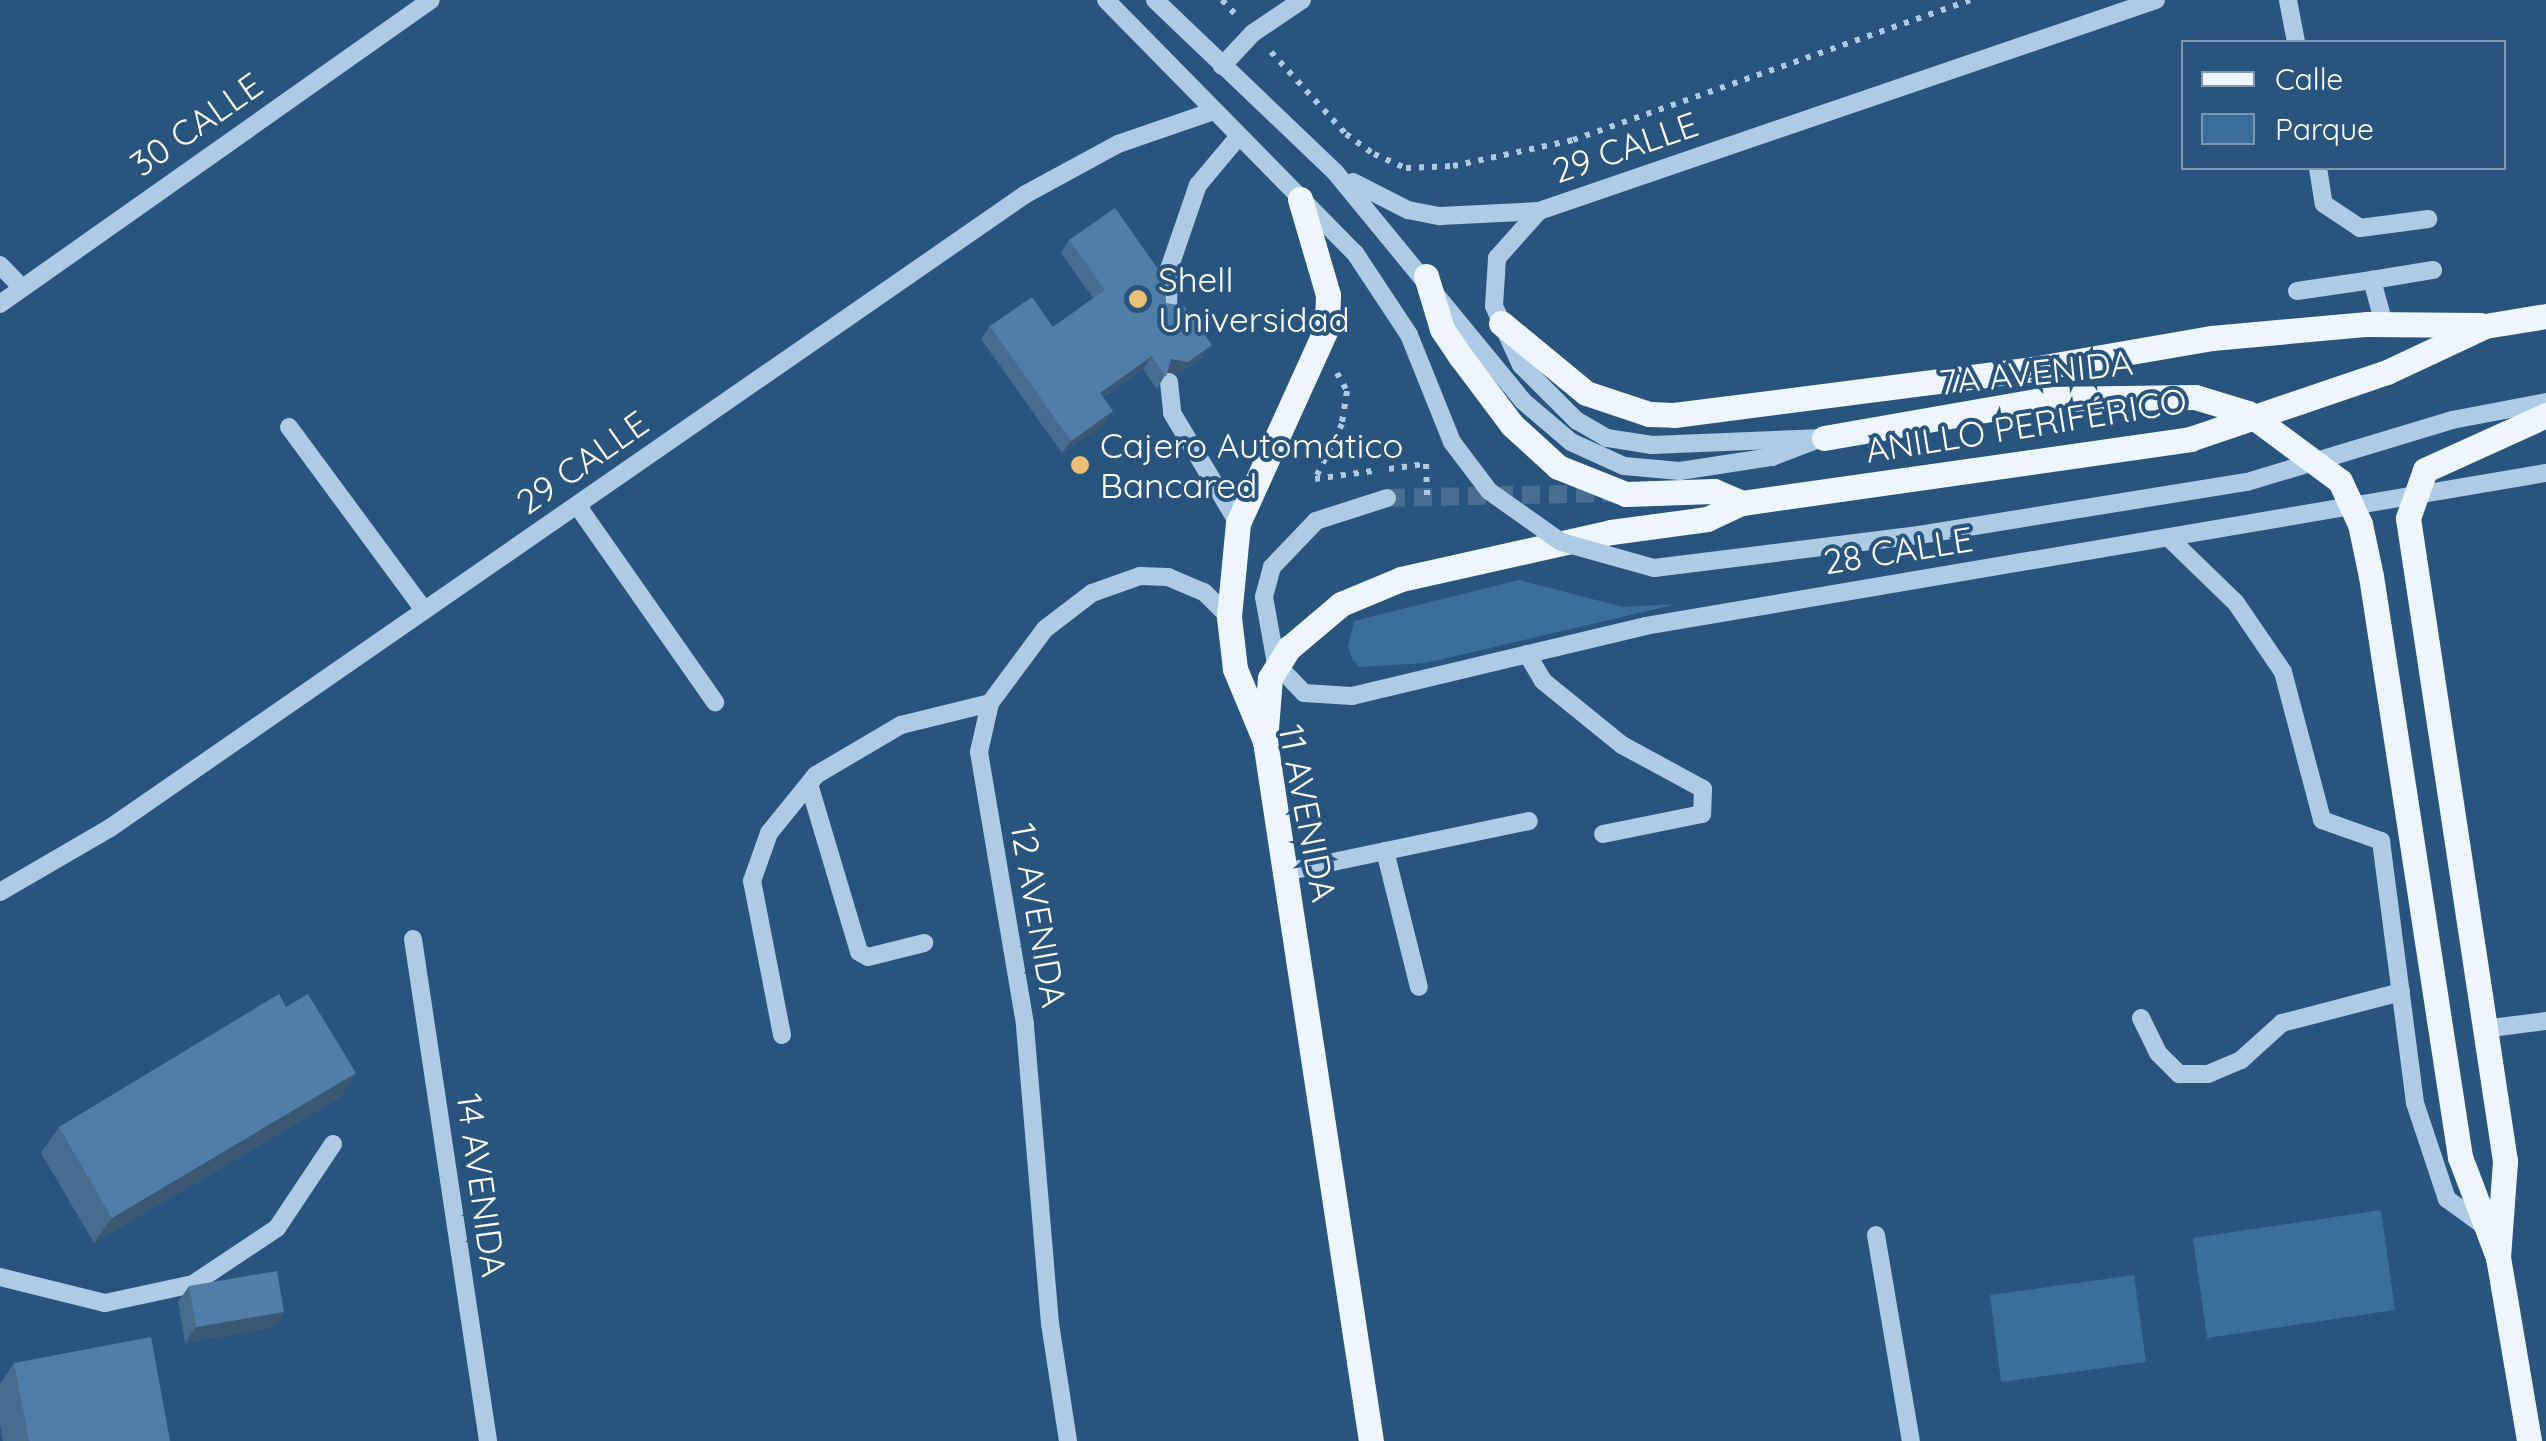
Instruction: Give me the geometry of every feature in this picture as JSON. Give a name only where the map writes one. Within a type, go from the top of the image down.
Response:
[{"type":"main road","name":"11 AVENIDA","points":[[1300,198],[1328,295],[1316,358],[1238,523],[1228,617],[1235,669],[1265,742],[1372,1441]]},
{"type":"main road","points":[[1426,276],[1442,329],[1461,357],[1512,425],[1558,467],[1626,494],[1714,491],[1742,503]]},
{"type":"main road","name":"ANILLO PERIFÉRICO","points":[[1276,664],[1318,618],[1366,591],[1453,564],[1708,519],[1742,503],[2190,439],[2387,372],[2486,326],[2546,316]]},
{"type":"main road","points":[[1501,322],[1586,393],[1649,414],[1674,415],[2032,369],[2212,338],[2384,324],[2486,326]]},
{"type":"main road","name":"7A AVENIDA","points":[[1824,438],[2047,399],[2195,396],[2248,413],[2340,481],[2360,524],[2370,576],[2460,1156],[2498,1257],[2529,1441]]},
{"type":"main road","points":[[2413,494],[2426,470],[2446,457],[2546,415]]},
{"type":"main road","name":"7A AVENIDA","points":[[2413,494],[2409,544],[2506,1161],[2498,1257]]},
{"type":"main road","points":[[1265,742],[1266,700],[1276,664]]},
{"type":"street","name":"30 CALLE","points":[[0,304],[431,0]]},
{"type":"street","name":"11 AVENIDA","points":[[1106,0],[1300,198]]},
{"type":"street","points":[[1155,0],[1336,172],[1426,276]]},
{"type":"street","points":[[1222,66],[1253,33],[1302,0]]},
{"type":"street","name":"29 CALLE","points":[[1824,438],[1652,446],[1608,438],[1549,396],[1521,365],[1501,322],[1491,281],[1498,258],[1540,211],[2156,0]]},
{"type":"street","points":[[2288,0],[2296,40]]},
{"type":"street","name":"29 CALLE","points":[[0,892],[110,828],[1026,194],[1118,144],[1214,111]]},
{"type":"street","points":[[1168,309],[1169,269],[1198,185],[1238,136]]},
{"type":"street","points":[[2318,170],[2324,204],[2360,228],[2428,220]]},
{"type":"street","points":[[1336,172],[1408,210],[1440,216],[1540,211]]},
{"type":"street","points":[[1300,198],[1355,253],[1409,335],[1452,442],[1489,491],[1561,542],[1654,568],[1919,535],[2247,482],[2452,420],[2546,402]]},
{"type":"street","points":[[0,265],[22,288]]},
{"type":"street","points":[[2296,292],[2433,270]]},
{"type":"street","name":"7A AVENIDA","points":[[1426,276],[1523,400],[1592,456],[1644,470],[1680,471],[1772,456],[1824,438]]},
{"type":"street","points":[[2372,280],[2384,324]]},
{"type":"street","points":[[1168,382],[1172,414],[1238,523]]},
{"type":"street","points":[[289,427],[424,610]]},
{"type":"street","name":"28 CALLE","points":[[1276,664],[1304,694],[1326,699],[1645,626],[2546,473]]},
{"type":"street","points":[[1276,664],[1264,597],[1272,566],[1316,521],[1387,498]]},
{"type":"street","points":[[577,504],[715,702]]},
{"type":"street","points":[[2170,539],[2236,603],[2284,672],[2296,699],[2310,794],[2322,820],[2381,841],[2415,1102],[2447,1198],[2486,1228]]},
{"type":"street","name":"12 AVENIDA","points":[[1068,1441],[1050,1324],[1025,1024],[979,752],[990,703],[1045,629],[1092,593],[1140,576],[1168,577],[1204,592],[1228,617]]},
{"type":"street","points":[[1527,654],[1543,681],[1622,745],[1703,789],[1702,814],[1603,834]]},
{"type":"street","points":[[782,1035],[752,881],[769,833],[809,784],[901,725],[990,703]]},
{"type":"street","points":[[809,784],[858,952],[868,957],[924,943]]},
{"type":"street","points":[[1285,872],[1529,822]]},
{"type":"street","points":[[1385,851],[1419,987]]},
{"type":"street","name":"14 AVENIDA","points":[[413,939],[488,1441]]},
{"type":"street","points":[[2142,1018],[2158,1053],[2178,1074],[2208,1074],[2241,1060],[2282,1023],[2401,992]]},
{"type":"street","points":[[2483,1030],[2546,1021]]},
{"type":"street","points":[[0,1276],[104,1302],[193,1284],[277,1228],[333,1144]]},
{"type":"street","points":[[1876,1235],[1910,1441]]},
{"type":"path","points":[[1222,0],[1346,134],[1374,154],[1406,168],[1453,166],[1574,140],[1970,0]]},
{"type":"path","points":[[1316,358],[1337,372],[1347,391],[1342,424],[1314,479],[1426,464],[1427,498]]},
{"type":"green space","points":[[1519,580],[1623,607],[1677,604],[1426,663],[1359,667],[1352,659],[1348,646],[1354,621]]},
{"type":"green space","points":[[2381,1210],[2395,1310],[2207,1338],[2193,1238]]},
{"type":"green space","points":[[2134,1275],[2146,1362],[2001,1382],[1990,1295]]},
{"type":"building","points":[[1115,208],[1165,279],[1166,303],[1184,306],[1212,345],[1188,362],[1171,359],[1166,377],[1152,356],[1100,393],[1113,411],[1071,441],[990,326],[1032,297],[1053,327],[1105,290],[1069,240]]},
{"type":"building","points":[[279,994],[286,1007],[308,994],[356,1073],[112,1218],[59,1127]]},
{"type":"building","points":[[277,1271],[284,1312],[196,1327],[189,1286]]},
{"type":"building","points":[[151,1337],[170,1441],[29,1441],[14,1363]]},
{"type":"tunnel","points":[[1387,498],[1610,493]]},
{"type":"place","name":"Shell Universidad","points":[[1138,299]]},
{"type":"place","name":"Cajero Automático Bancared","points":[[1080,465]]}]
